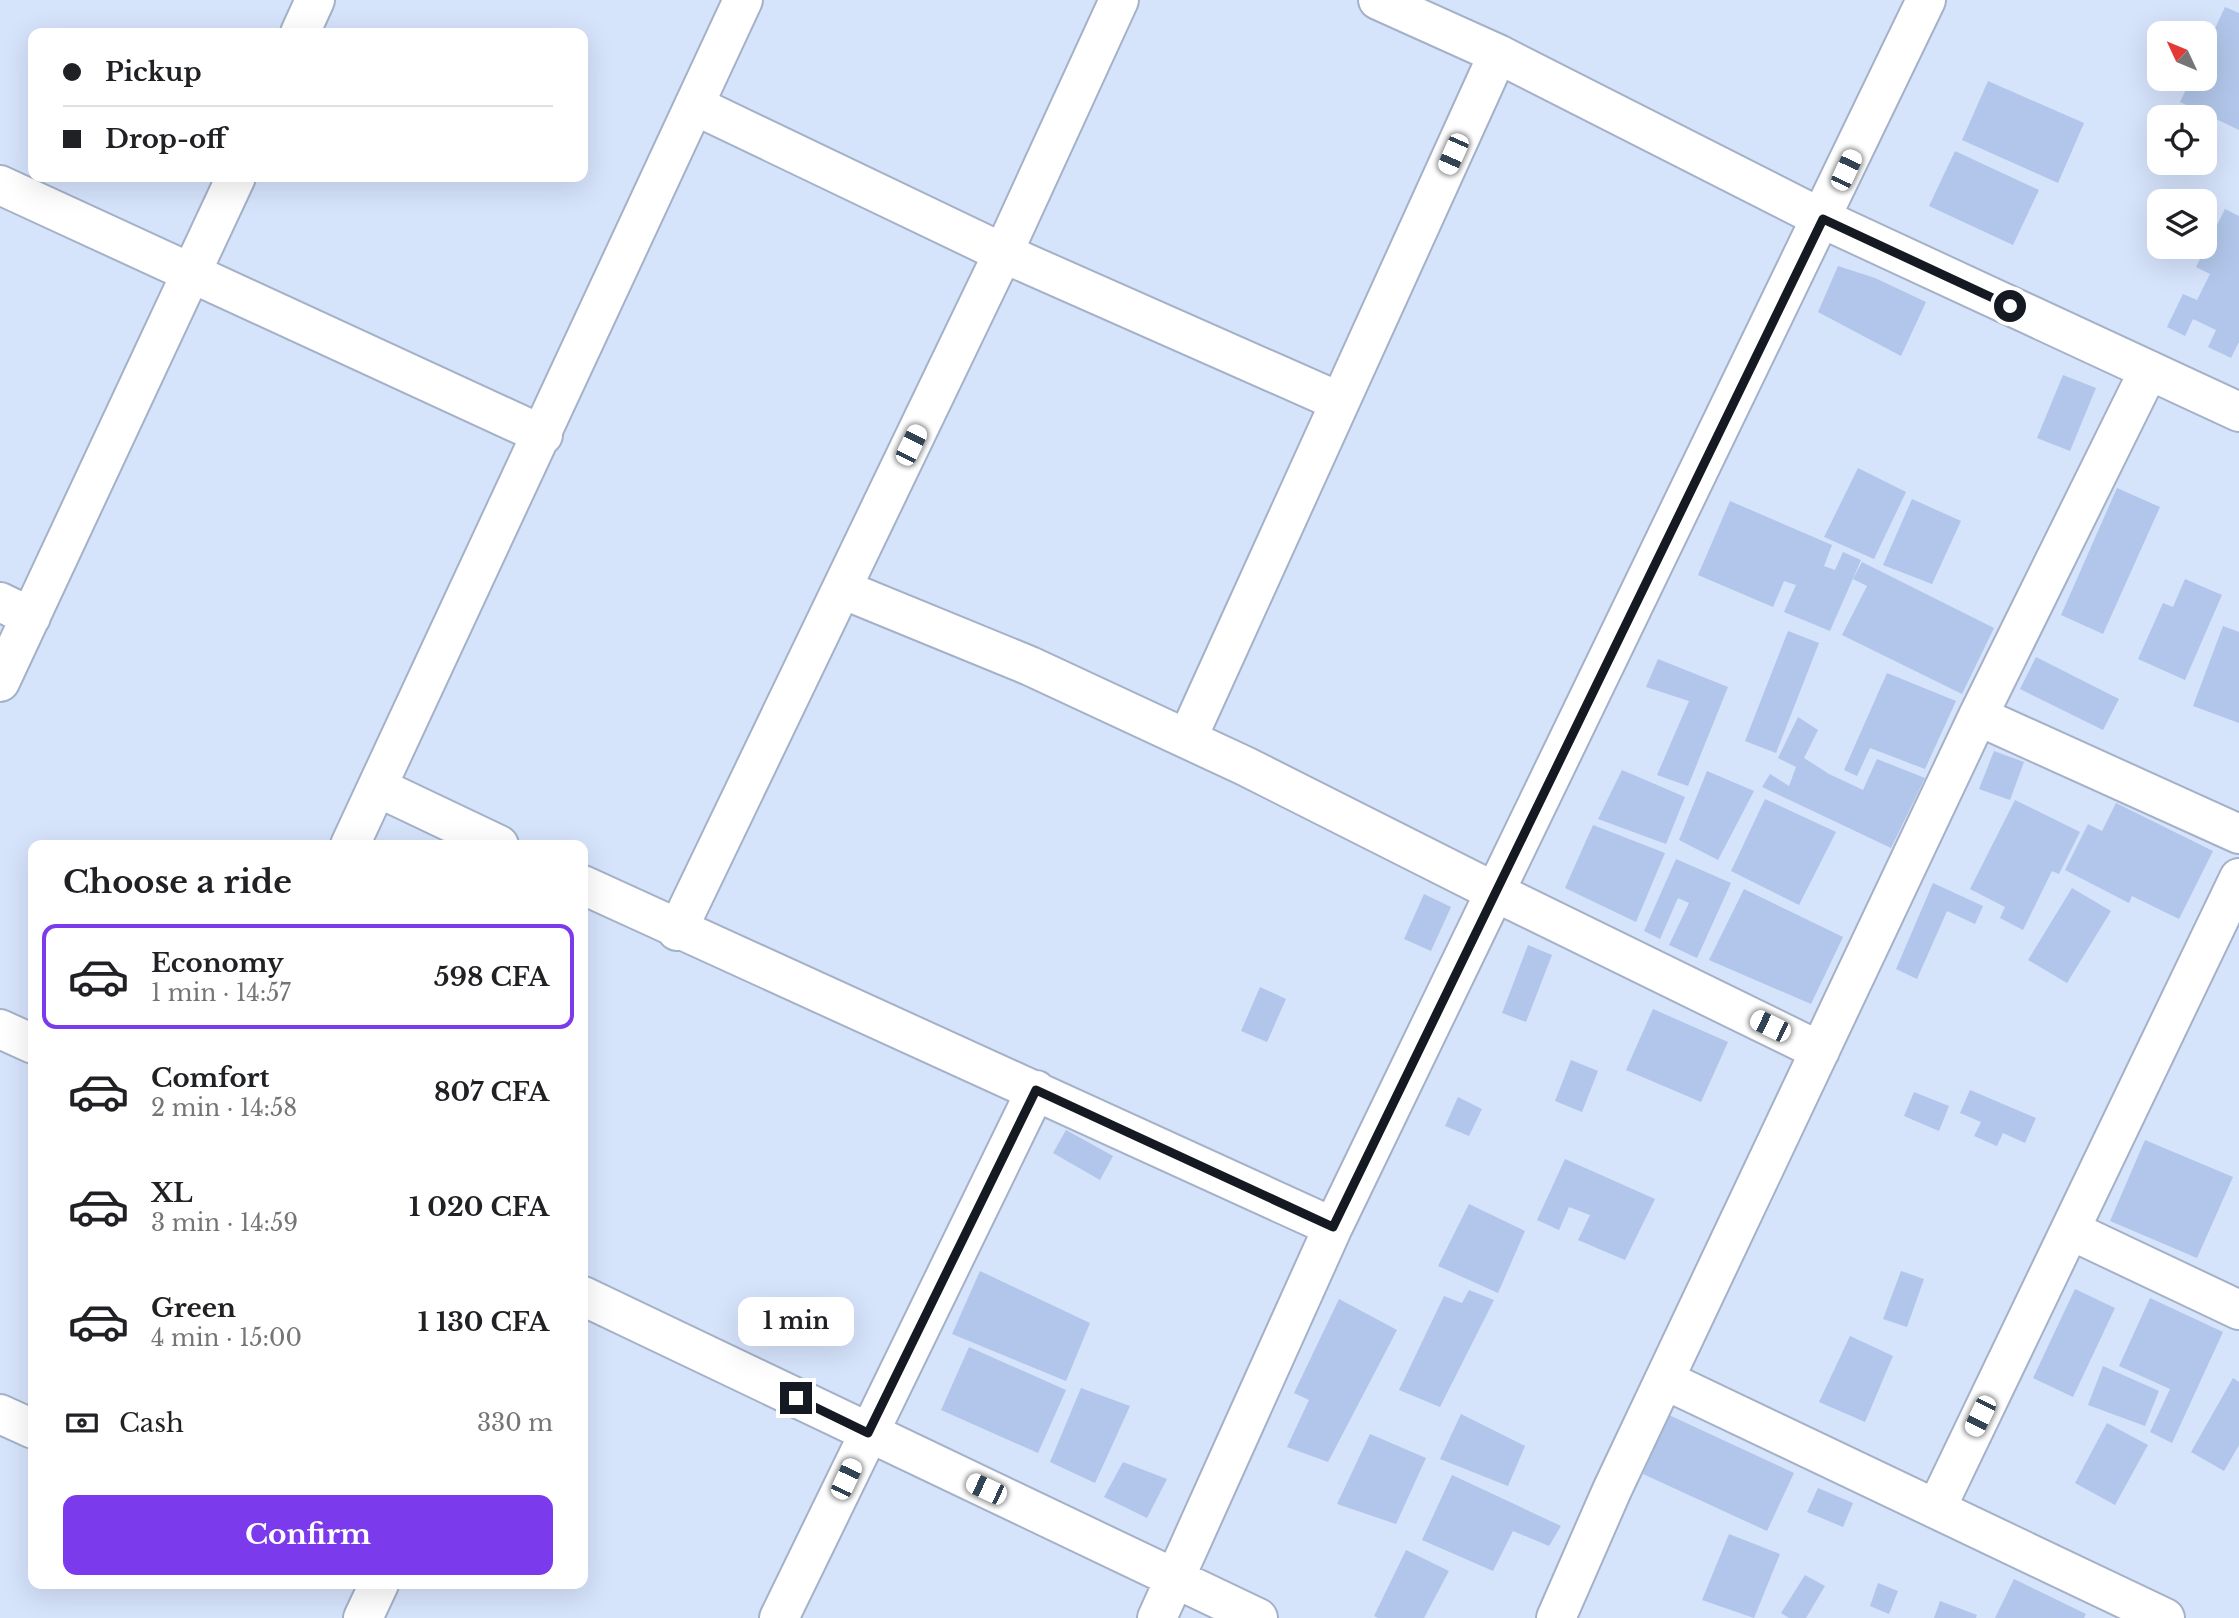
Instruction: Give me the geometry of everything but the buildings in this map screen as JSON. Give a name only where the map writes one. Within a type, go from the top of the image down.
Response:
[{"type":"street","points":[[302,28],[315,0]]},
{"type":"street","points":[[352,840],[743,0]]},
{"type":"street","points":[[677,931],[1003,253],[1119,0]]},
{"type":"street","points":[[1378,0],[1498,54],[1823,219],[2239,412]]},
{"type":"street","points":[[1157,1618],[1333,1227],[1497,894],[1926,0]]},
{"type":"street","points":[[1188,739],[1498,54]]},
{"type":"street","points":[[694,105],[1003,253],[1340,402]]},
{"type":"street","points":[[0,682],[15,609],[193,274],[234,182]]},
{"type":"street","points":[[0,185],[543,435]]},
{"type":"street","points":[[1556,1618],[1612,1490],[1979,716],[2149,370]]},
{"type":"street","points":[[842,589],[1030,666],[1188,739],[1324,804],[1497,894],[1820,1051]]},
{"type":"street","points":[[1979,716],[2239,834]]},
{"type":"street","points":[[377,787],[488,840]]},
{"type":"street","points":[[1936,1509],[2239,878]]},
{"type":"street","points":[[588,887],[677,931],[1036,1090],[1333,1227]]},
{"type":"street","points":[[0,1030],[28,1042]]},
{"type":"street","points":[[779,1618],[1036,1090]]},
{"type":"street","points":[[2070,1230],[2239,1310]]},
{"type":"street","points":[[588,1298],[1258,1618]]},
{"type":"street","points":[[1665,1380],[2165,1618]]},
{"type":"street","points":[[0,1413],[28,1427]]},
{"type":"route","points":[[796,1398],[868,1433],[1036,1090],[1333,1227],[1823,219],[2010,306]]}]
